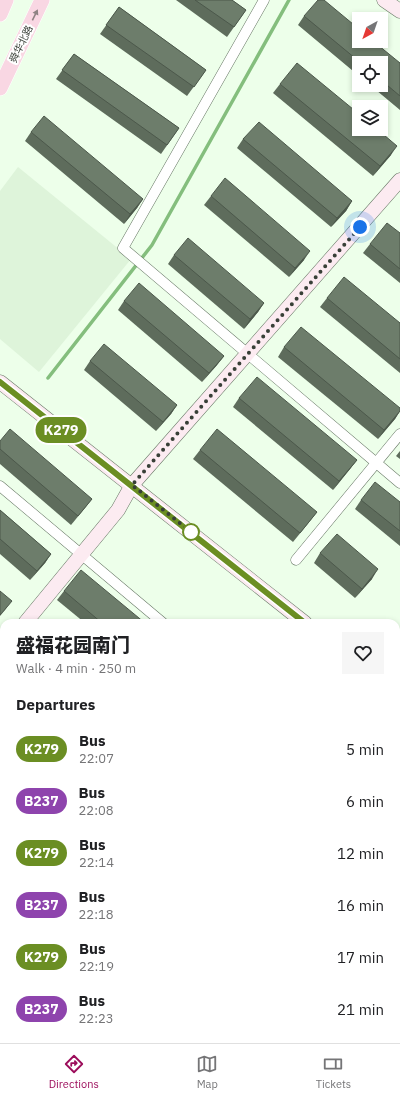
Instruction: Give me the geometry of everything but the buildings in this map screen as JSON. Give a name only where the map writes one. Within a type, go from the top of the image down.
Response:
[{"type":"main road","points":[[0,14],[6,0]]},
{"type":"main road","name":"舜华北路","points":[[0,88],[42,0]]},
{"type":"street","points":[[264,0],[124,248],[143,266],[400,482]]},
{"type":"street","points":[[384,0],[400,11]]},
{"type":"street","points":[[28,619],[118,510],[132,485],[400,180]]},
{"type":"street","points":[[0,382],[300,619]]},
{"type":"street","points":[[296,560],[400,434]]},
{"type":"street","points":[[0,486],[158,619]]},
{"type":"shaded area","points":[[18,167],[131,259],[39,372],[0,339],[0,191]]},
{"type":"waterway","points":[[48,378],[152,245],[289,0]]},
{"type":"bus line","name":"K279","points":[[0,382],[300,619]]},
{"type":"route","points":[[191,532],[132,485],[360,227]]}]
